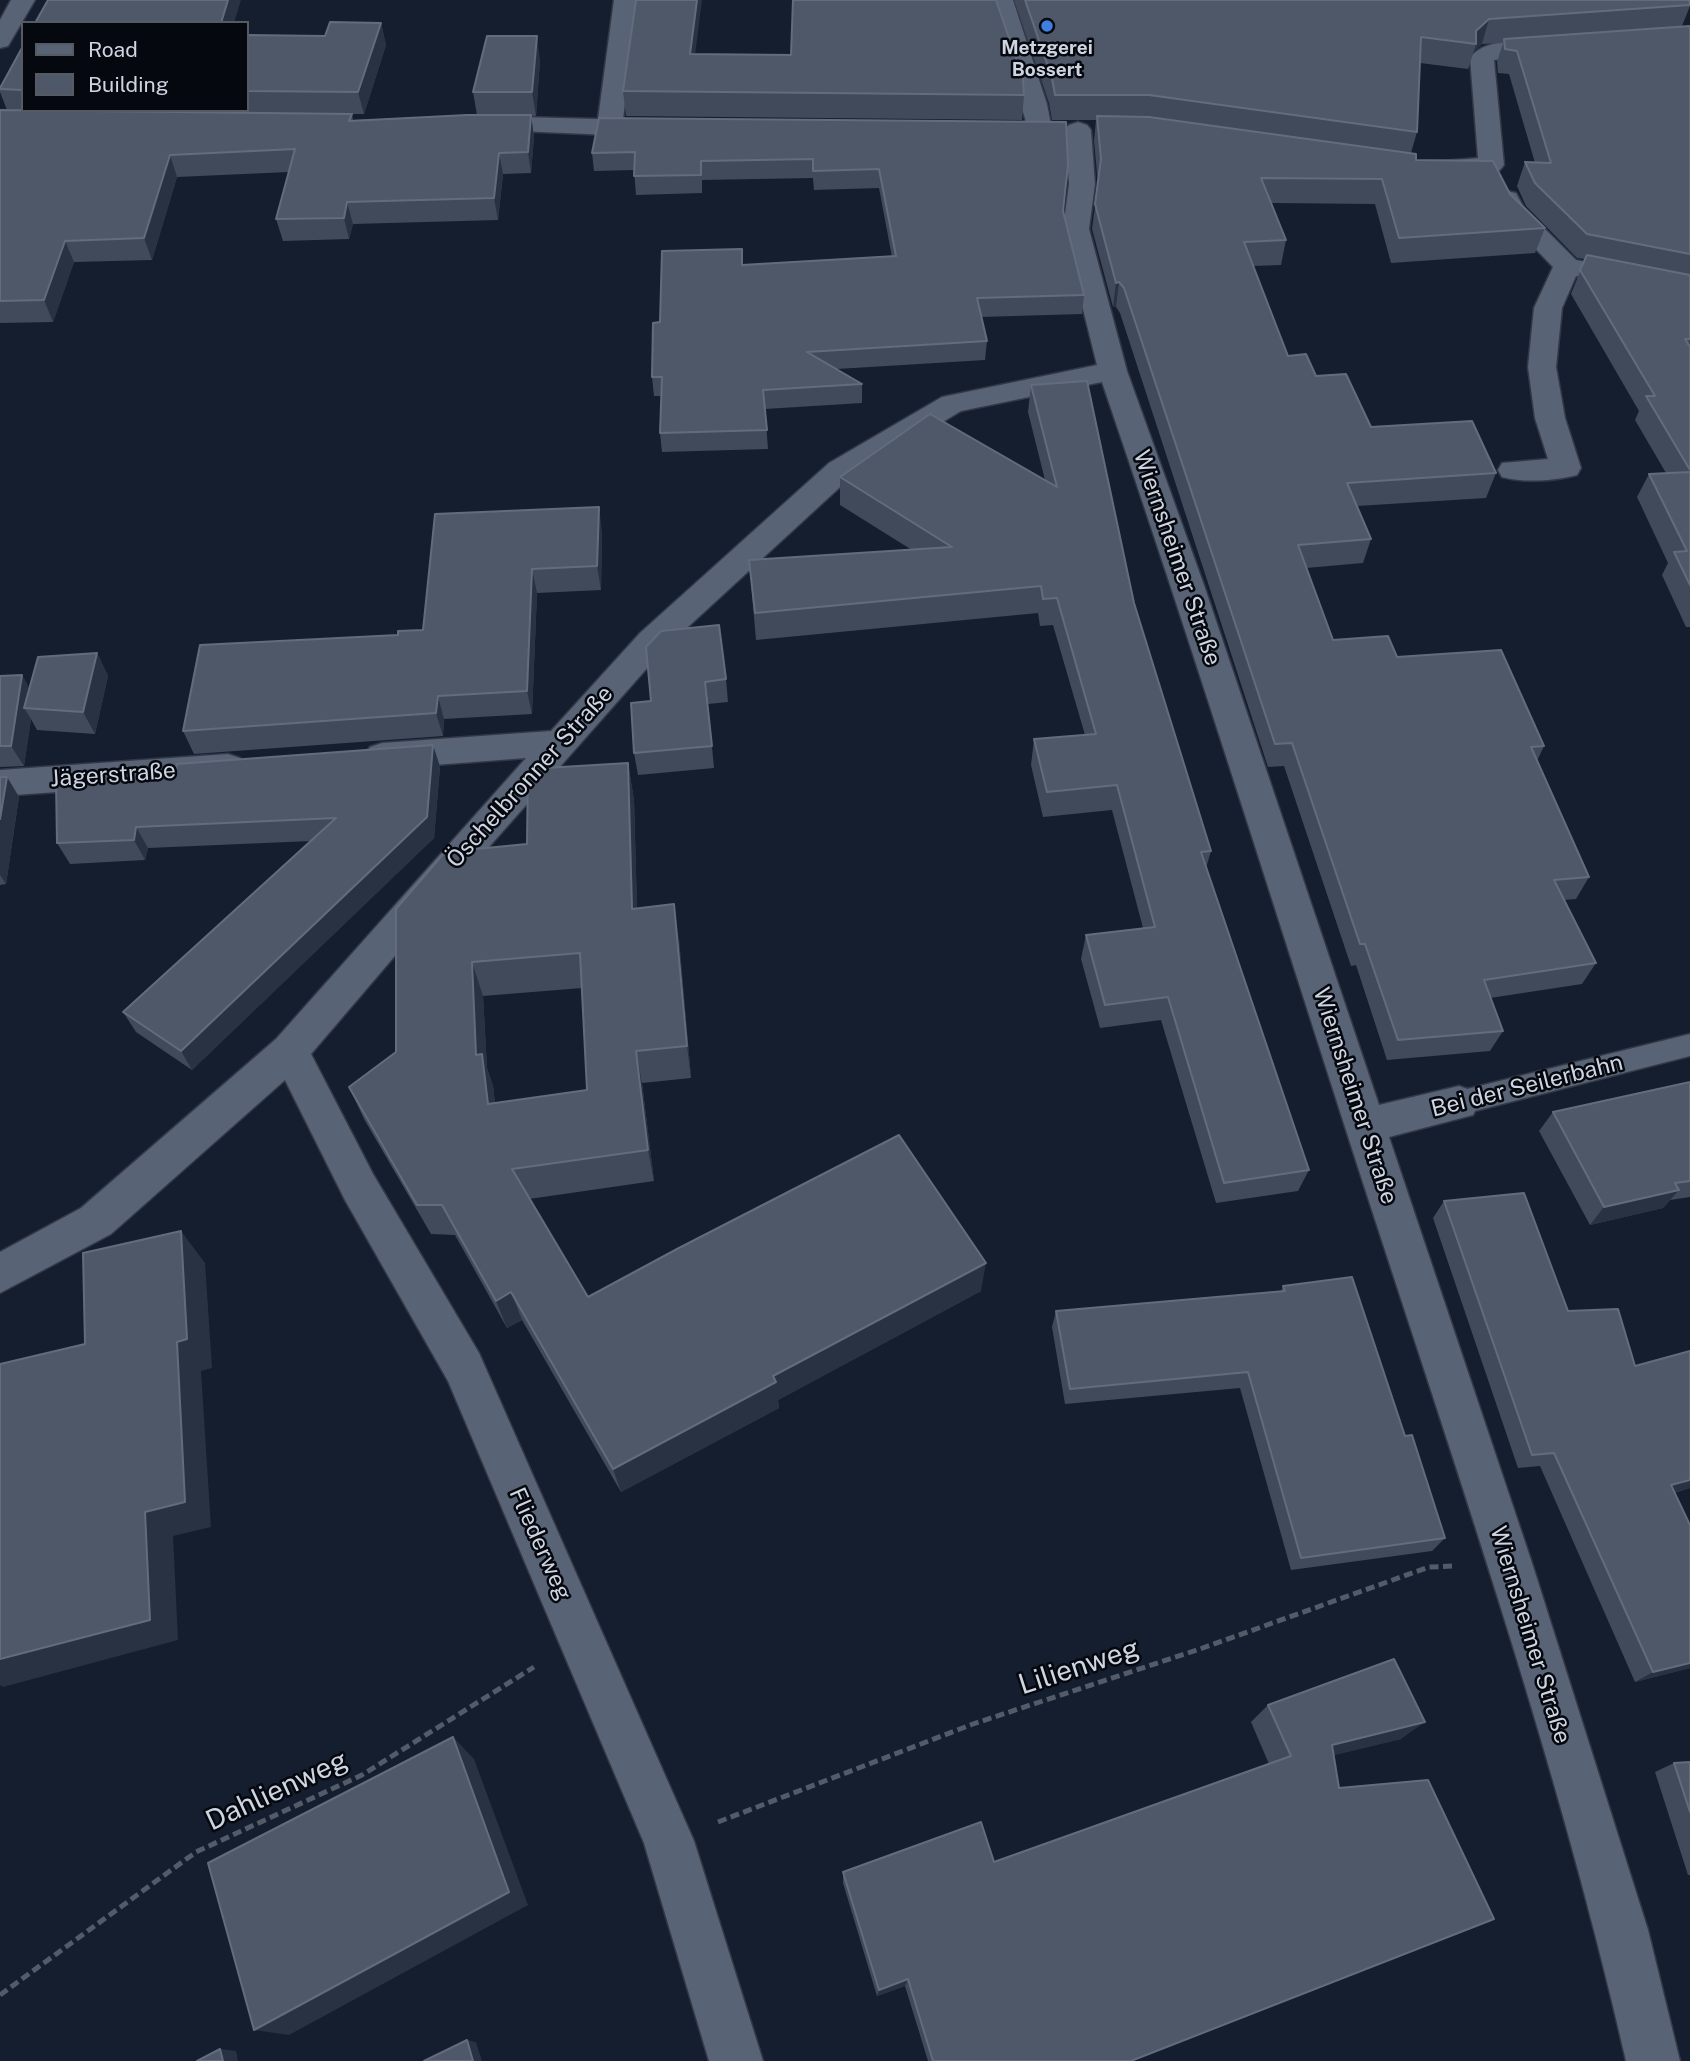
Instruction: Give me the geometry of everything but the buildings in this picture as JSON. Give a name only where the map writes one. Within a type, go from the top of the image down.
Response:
[{"type":"street","points":[[0,41],[23,0]]},
{"type":"street","points":[[610,127],[626,0]]},
{"type":"street","points":[[1001,0],[1035,104],[1039,130],[1012,130]]},
{"type":"street","points":[[1575,47],[1508,49],[1490,52],[1482,58],[1491,165],[1512,211],[1567,266],[1690,290]]},
{"type":"street","points":[[459,124],[677,128]]},
{"type":"street","name":"Wiernsheimer Straße","points":[[1039,130],[1091,131],[1076,229],[1113,371],[1189,588],[1509,1563],[1622,1930],[1653,2061]]},
{"type":"street","points":[[1412,168],[1491,165]]},
{"type":"street","points":[[1513,470],[1566,468],[1550,418],[1542,366],[1548,309],[1567,266]]},
{"type":"street","name":"Öschelbronner Straße","points":[[0,1274],[96,1220],[290,1051],[445,872],[652,641],[841,470],[952,404],[1113,371]]},
{"type":"street","points":[[345,759],[561,743]]},
{"type":"street","name":"Jägerstraße","points":[[0,783],[262,765]]},
{"type":"street","name":"Fliederweg","points":[[290,1051],[359,1187],[464,1368],[669,1841],[736,2061]]},
{"type":"street","name":"Bei der Seilerbahn","points":[[1364,1126],[1459,1103]]},
{"type":"lane","name":"Bei der Seilerbahn","points":[[1459,1103],[1690,1045]]},
{"type":"path","name":"Lilienweg","points":[[669,1841],[973,1724],[1200,1649],[1429,1567],[1509,1563]]},
{"type":"path","name":"Dahlienweg","points":[[0,1995],[196,1852],[362,1775],[581,1638]]},
{"type":"place","name":"Metzgerei Bossert","points":[[1047,26]]}]
